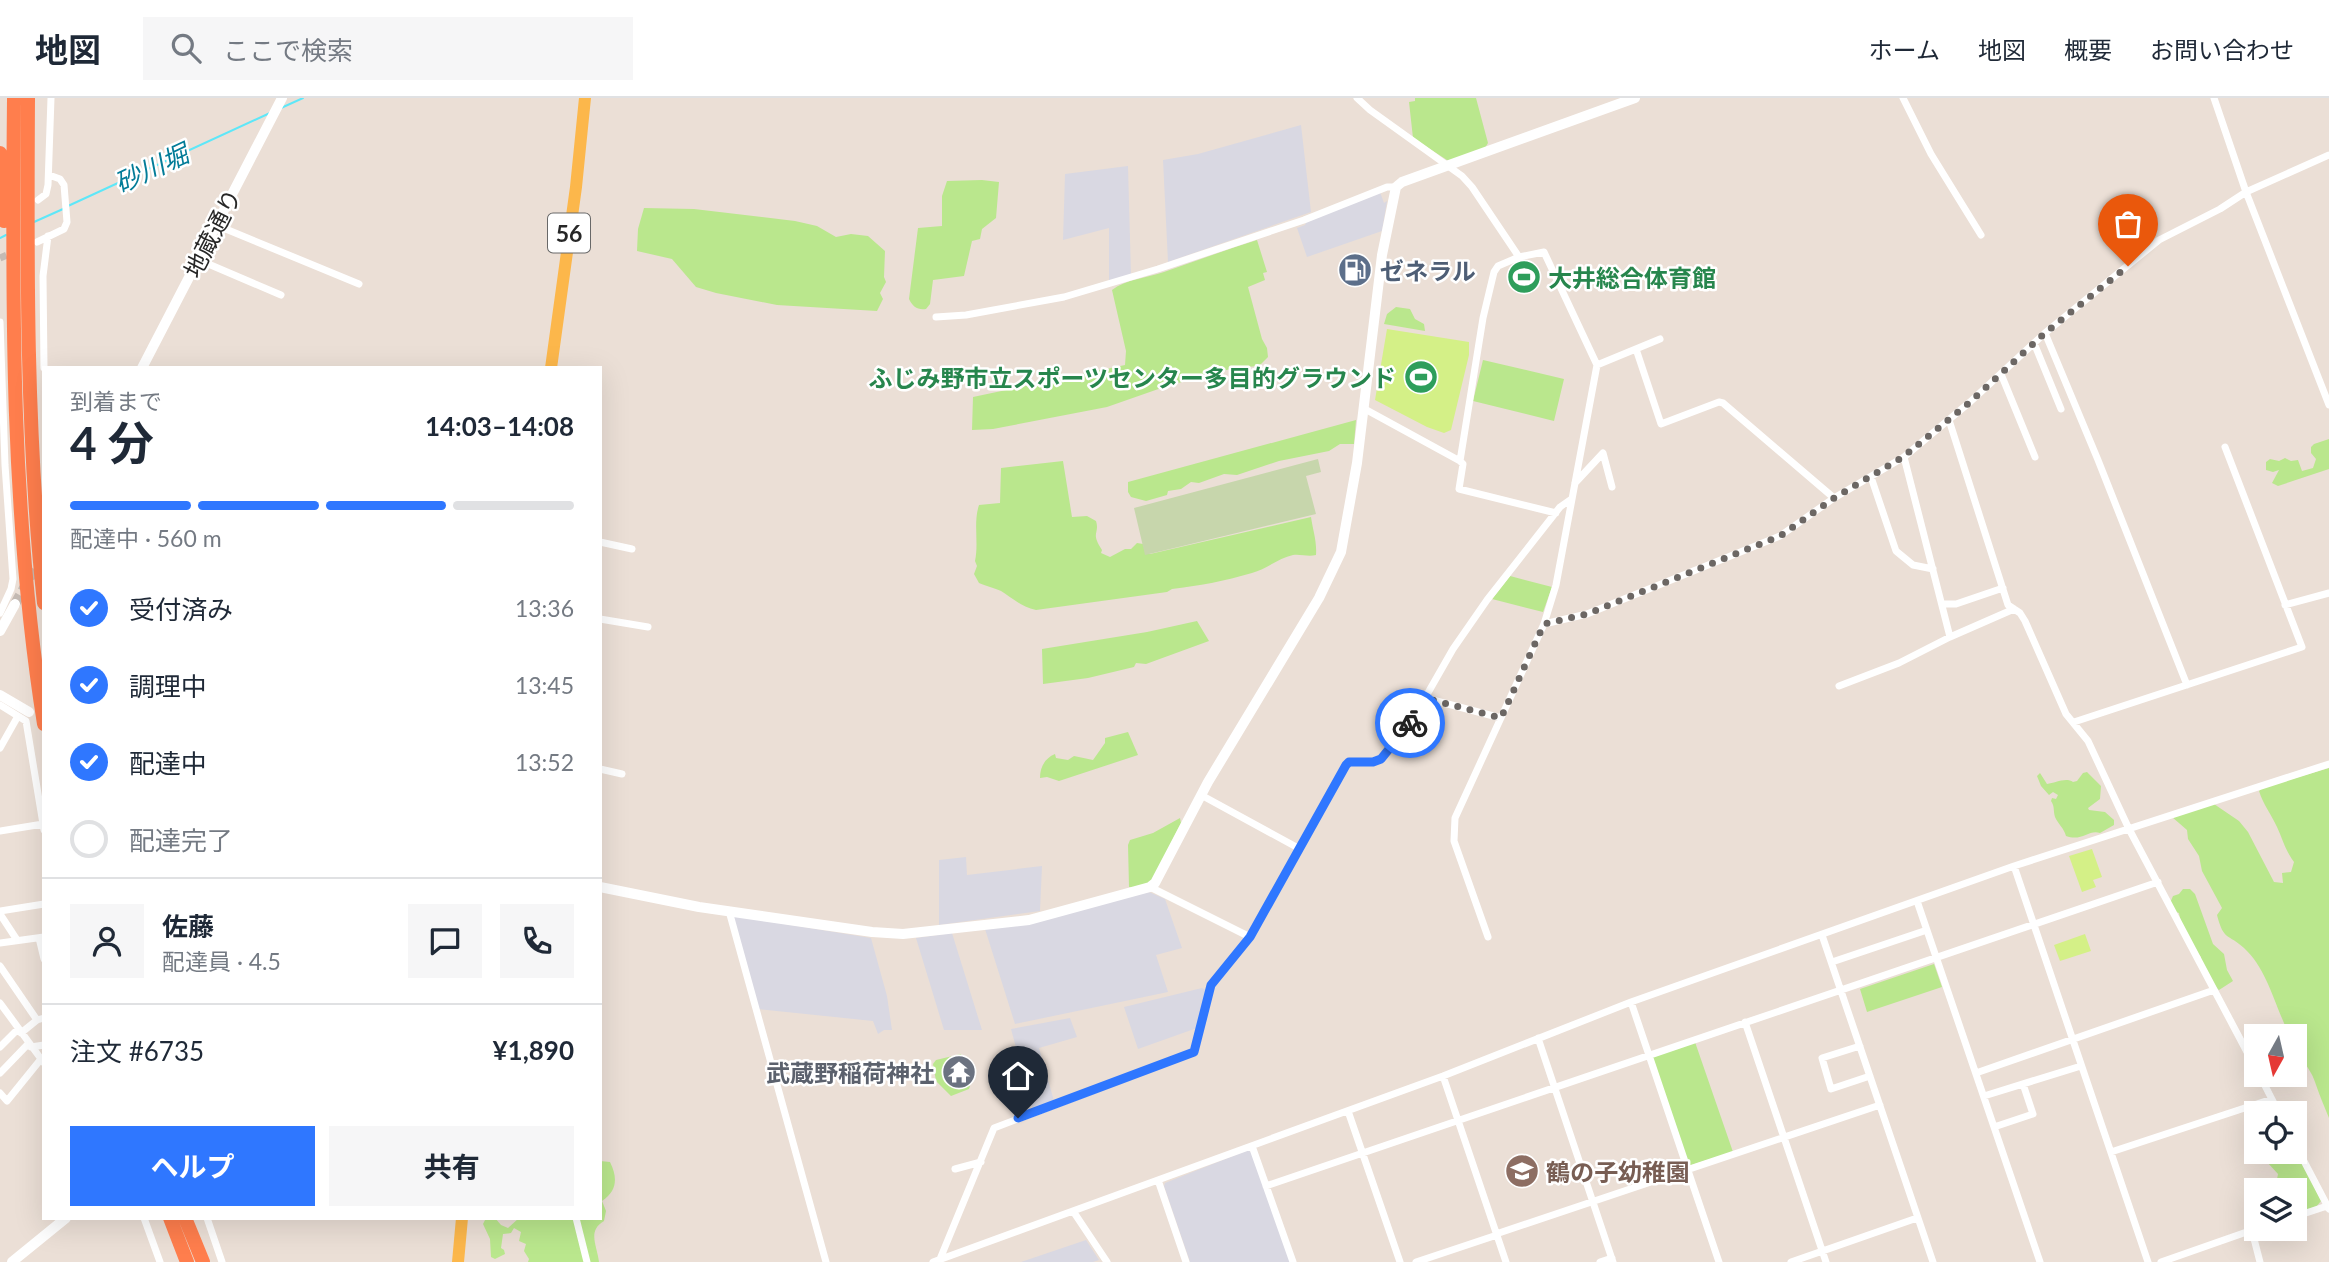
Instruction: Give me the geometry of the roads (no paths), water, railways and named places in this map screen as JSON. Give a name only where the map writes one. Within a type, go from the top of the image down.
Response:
[{"type":"highway","points":[[13,98],[8,218],[19,495],[42,708]]},
{"type":"highway","points":[[28,98],[28,161],[33,204],[34,495],[42,581]]},
{"type":"highway","points":[[28,161],[35,98]]},
{"type":"highway","points":[[0,153],[8,218]]},
{"type":"highway","points":[[171,1220],[187,1262]]},
{"type":"highway","points":[[186,1220],[203,1262]]},
{"type":"main road","name":"56","points":[[551,366],[576,187],[585,98]]},
{"type":"main road","points":[[458,1262],[462,1220]]},
{"type":"street","points":[[33,204],[46,194],[51,98]]},
{"type":"street","points":[[1357,98],[1449,165],[1472,187],[1519,257]]},
{"type":"street","points":[[602,887],[729,911],[872,933],[903,934],[1030,920],[1150,887],[1160,878],[1201,795],[1335,567],[1346,529],[1382,256],[1396,187],[1402,182],[1635,98]]},
{"type":"street","points":[[1903,98],[1931,154],[1982,234]]},
{"type":"street","points":[[2214,98],[2246,192],[2329,405]]},
{"type":"street","name":"地蔵通り","points":[[143,366],[281,99]]},
{"type":"street","points":[[1544,624],[1587,614],[1780,536],[1834,498],[1903,457],[1949,420],[2045,333],[2159,240],[2220,209],[2246,192],[2329,155]]},
{"type":"street","points":[[33,240],[64,229],[67,216],[63,182],[49,175]]},
{"type":"street","points":[[936,317],[966,315],[1064,297],[1158,269],[1304,220],[1387,187],[1396,187]]},
{"type":"street","points":[[216,225],[359,284]]},
{"type":"street","points":[[44,366],[43,269],[48,236]]},
{"type":"street","points":[[1460,461],[1483,318],[1494,272],[1498,266],[1519,257],[1544,252],[1597,365],[1556,585],[1544,624],[1455,818],[1454,841],[1488,937]]},
{"type":"street","points":[[199,260],[281,296]]},
{"type":"street","points":[[0,322],[5,465],[13,579],[0,613]]},
{"type":"street","points":[[2045,333],[2187,685]]},
{"type":"street","points":[[1597,365],[1660,339]]},
{"type":"street","points":[[2034,343],[2061,409]]},
{"type":"street","points":[[1636,349],[1661,424],[1718,402],[1723,403],[1834,498]]},
{"type":"street","points":[[2001,374],[2035,457]]},
{"type":"street","points":[[1363,408],[1460,461],[1463,464],[1459,489],[1556,513]]},
{"type":"street","points":[[1949,420],[2008,605],[2021,613],[2066,713],[2088,741],[2129,829],[2244,1046]]},
{"type":"street","points":[[2074,722],[2302,647],[2225,447]]},
{"type":"street","points":[[1574,485],[1602,453],[1612,487]]},
{"type":"street","points":[[1903,457],[1950,636]]},
{"type":"street","points":[[1871,477],[1896,551],[1913,565],[1933,569]]},
{"type":"street","points":[[936,1261],[996,1127],[1194,1052],[1211,985],[1250,937],[1346,765],[1349,762],[1373,762],[1381,759],[1404,731],[1453,649],[1487,600],[1564,503],[1570,500]]},
{"type":"street","points":[[602,542],[632,549]]},
{"type":"street","points":[[1942,604],[1956,604],[2003,588]]},
{"type":"street","points":[[2285,605],[2329,593]]},
{"type":"street","points":[[0,631],[15,604]]},
{"type":"street","points":[[1839,686],[1899,663],[1950,636],[2014,609]]},
{"type":"street","points":[[602,619],[648,627]]},
{"type":"street","points":[[0,695],[23,714],[26,721],[42,818]]},
{"type":"street","points":[[1425,698],[1501,718]]},
{"type":"street","points":[[0,705],[23,714]]},
{"type":"street","points":[[0,748],[23,714]]},
{"type":"street","points":[[936,1261],[1443,1076],[1631,1002],[2014,866],[2329,764]]},
{"type":"street","points":[[602,769],[622,774]]},
{"type":"street","points":[[1201,795],[1300,849]]},
{"type":"street","points":[[0,831],[42,824]]},
{"type":"street","points":[[2014,866],[2148,1262]]},
{"type":"street","points":[[1266,1186],[2158,882]]},
{"type":"street","points":[[1150,887],[1250,937]]},
{"type":"street","points":[[1917,901],[2040,1262]]},
{"type":"street","points":[[17,940],[0,913],[42,904]]},
{"type":"street","points":[[729,911],[826,1262]]},
{"type":"street","points":[[1832,962],[1927,930]]},
{"type":"street","points":[[1822,935],[1933,1262]]},
{"type":"street","points":[[0,943],[41,937]]},
{"type":"street","points":[[0,966],[40,1019],[19,1031],[0,1047]]},
{"type":"street","points":[[1976,1073],[2214,990]]},
{"type":"street","points":[[1631,1002],[1717,1261]]},
{"type":"street","points":[[0,1003],[42,1061],[7,1101],[0,1093]]},
{"type":"street","points":[[1745,1022],[1826,1262]]},
{"type":"street","points":[[1538,1038],[1612,1260],[1600,1262]]},
{"type":"street","points":[[0,1073],[30,1044],[42,1045]]},
{"type":"street","points":[[1860,1046],[1822,1058],[1831,1089],[1871,1076]]},
{"type":"street","points":[[1984,1096],[2081,1066]]},
{"type":"street","points":[[1443,1076],[1506,1262]]},
{"type":"street","points":[[1994,1127],[2033,1114],[2023,1084]]},
{"type":"street","points":[[2111,1153],[2272,1099],[2266,1087]]},
{"type":"street","points":[[1416,1262],[1880,1105]]},
{"type":"street","points":[[1348,1111],[1400,1262]]},
{"type":"street","points":[[1252,1146],[1293,1262]]},
{"type":"street","points":[[955,1169],[981,1162]]},
{"type":"street","points":[[2305,1164],[2328,1208],[2307,1213]]},
{"type":"street","points":[[1158,1180],[1186,1262]]},
{"type":"street","points":[[1073,1211],[1107,1262]]},
{"type":"street","points":[[1791,1262],[1917,1217]]},
{"type":"street","points":[[12,1262],[64,1220]]},
{"type":"street","points":[[145,1220],[160,1262]]},
{"type":"street","points":[[208,1220],[222,1262]]},
{"type":"street","points":[[576,1220],[587,1262]]},
{"type":"street","points":[[2161,1262],[2244,1234]]},
{"type":"street","points":[[2257,1241],[2260,1262]]},
{"type":"waterway","name":"砂川堀","points":[[281,108],[303,98]]},
{"type":"waterway","name":"砂川堀","points":[[68,206],[270,113]]},
{"type":"waterway","name":"砂川堀","points":[[34,222],[63,209]]},
{"type":"waterway","name":"砂川堀","points":[[0,238],[6,235]]},
{"type":"tunnel","points":[[0,258],[14,252]]},
{"type":"tunnel","points":[[15,604],[41,558]]},
{"type":"place","name":"ゼネラル","points":[[1355,270]]},
{"type":"place","name":"大井総合体育館","points":[[1524,277]]},
{"type":"place","name":"ふじみ野市⽴スポーツセンター多⽬的グラウンド","points":[[1421,377]]},
{"type":"place","name":"武蔵野稲荷神社","points":[[959,1072]]},
{"type":"place","name":"鶴の子幼稚園","points":[[1522,1171]]}]
